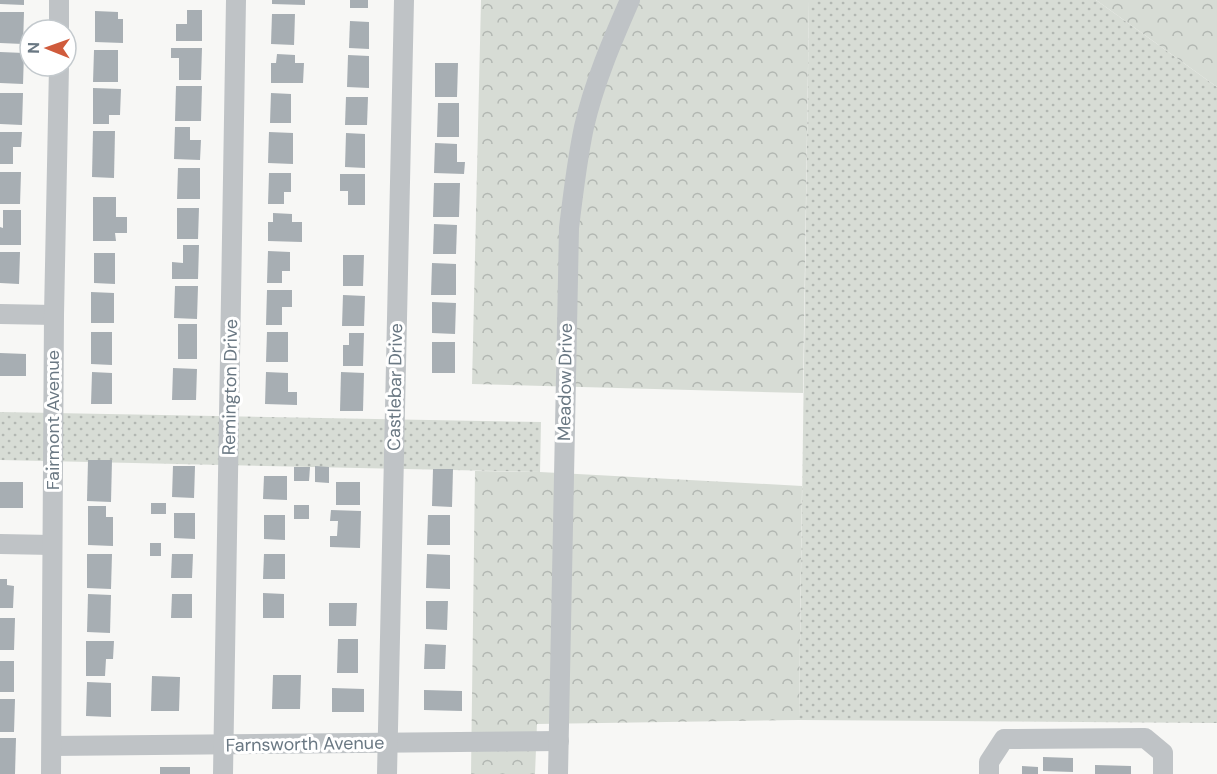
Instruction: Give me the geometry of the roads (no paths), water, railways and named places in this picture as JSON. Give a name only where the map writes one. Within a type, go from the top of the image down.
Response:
[{"type":"street","points":[[59,0],[59,18]]},
{"type":"street","name":"Remington Drive","points":[[223,774],[236,0]]},
{"type":"street","name":"Castlebar Drive","points":[[387,774],[404,0]]},
{"type":"street","name":"Meadow Drive","points":[[558,774],[569,228],[574,179],[585,126],[609,48],[630,0]]},
{"type":"street","name":"Fairmont Avenue","points":[[51,774],[58,78]]},
{"type":"street","points":[[0,314],[54,315]]},
{"type":"street","points":[[0,544],[52,545]]},
{"type":"street","points":[[989,768],[1004,739],[1145,738],[1163,753],[1163,774]]},
{"type":"street","name":"Farnsworth Avenue","points":[[52,746],[558,741]]}]
